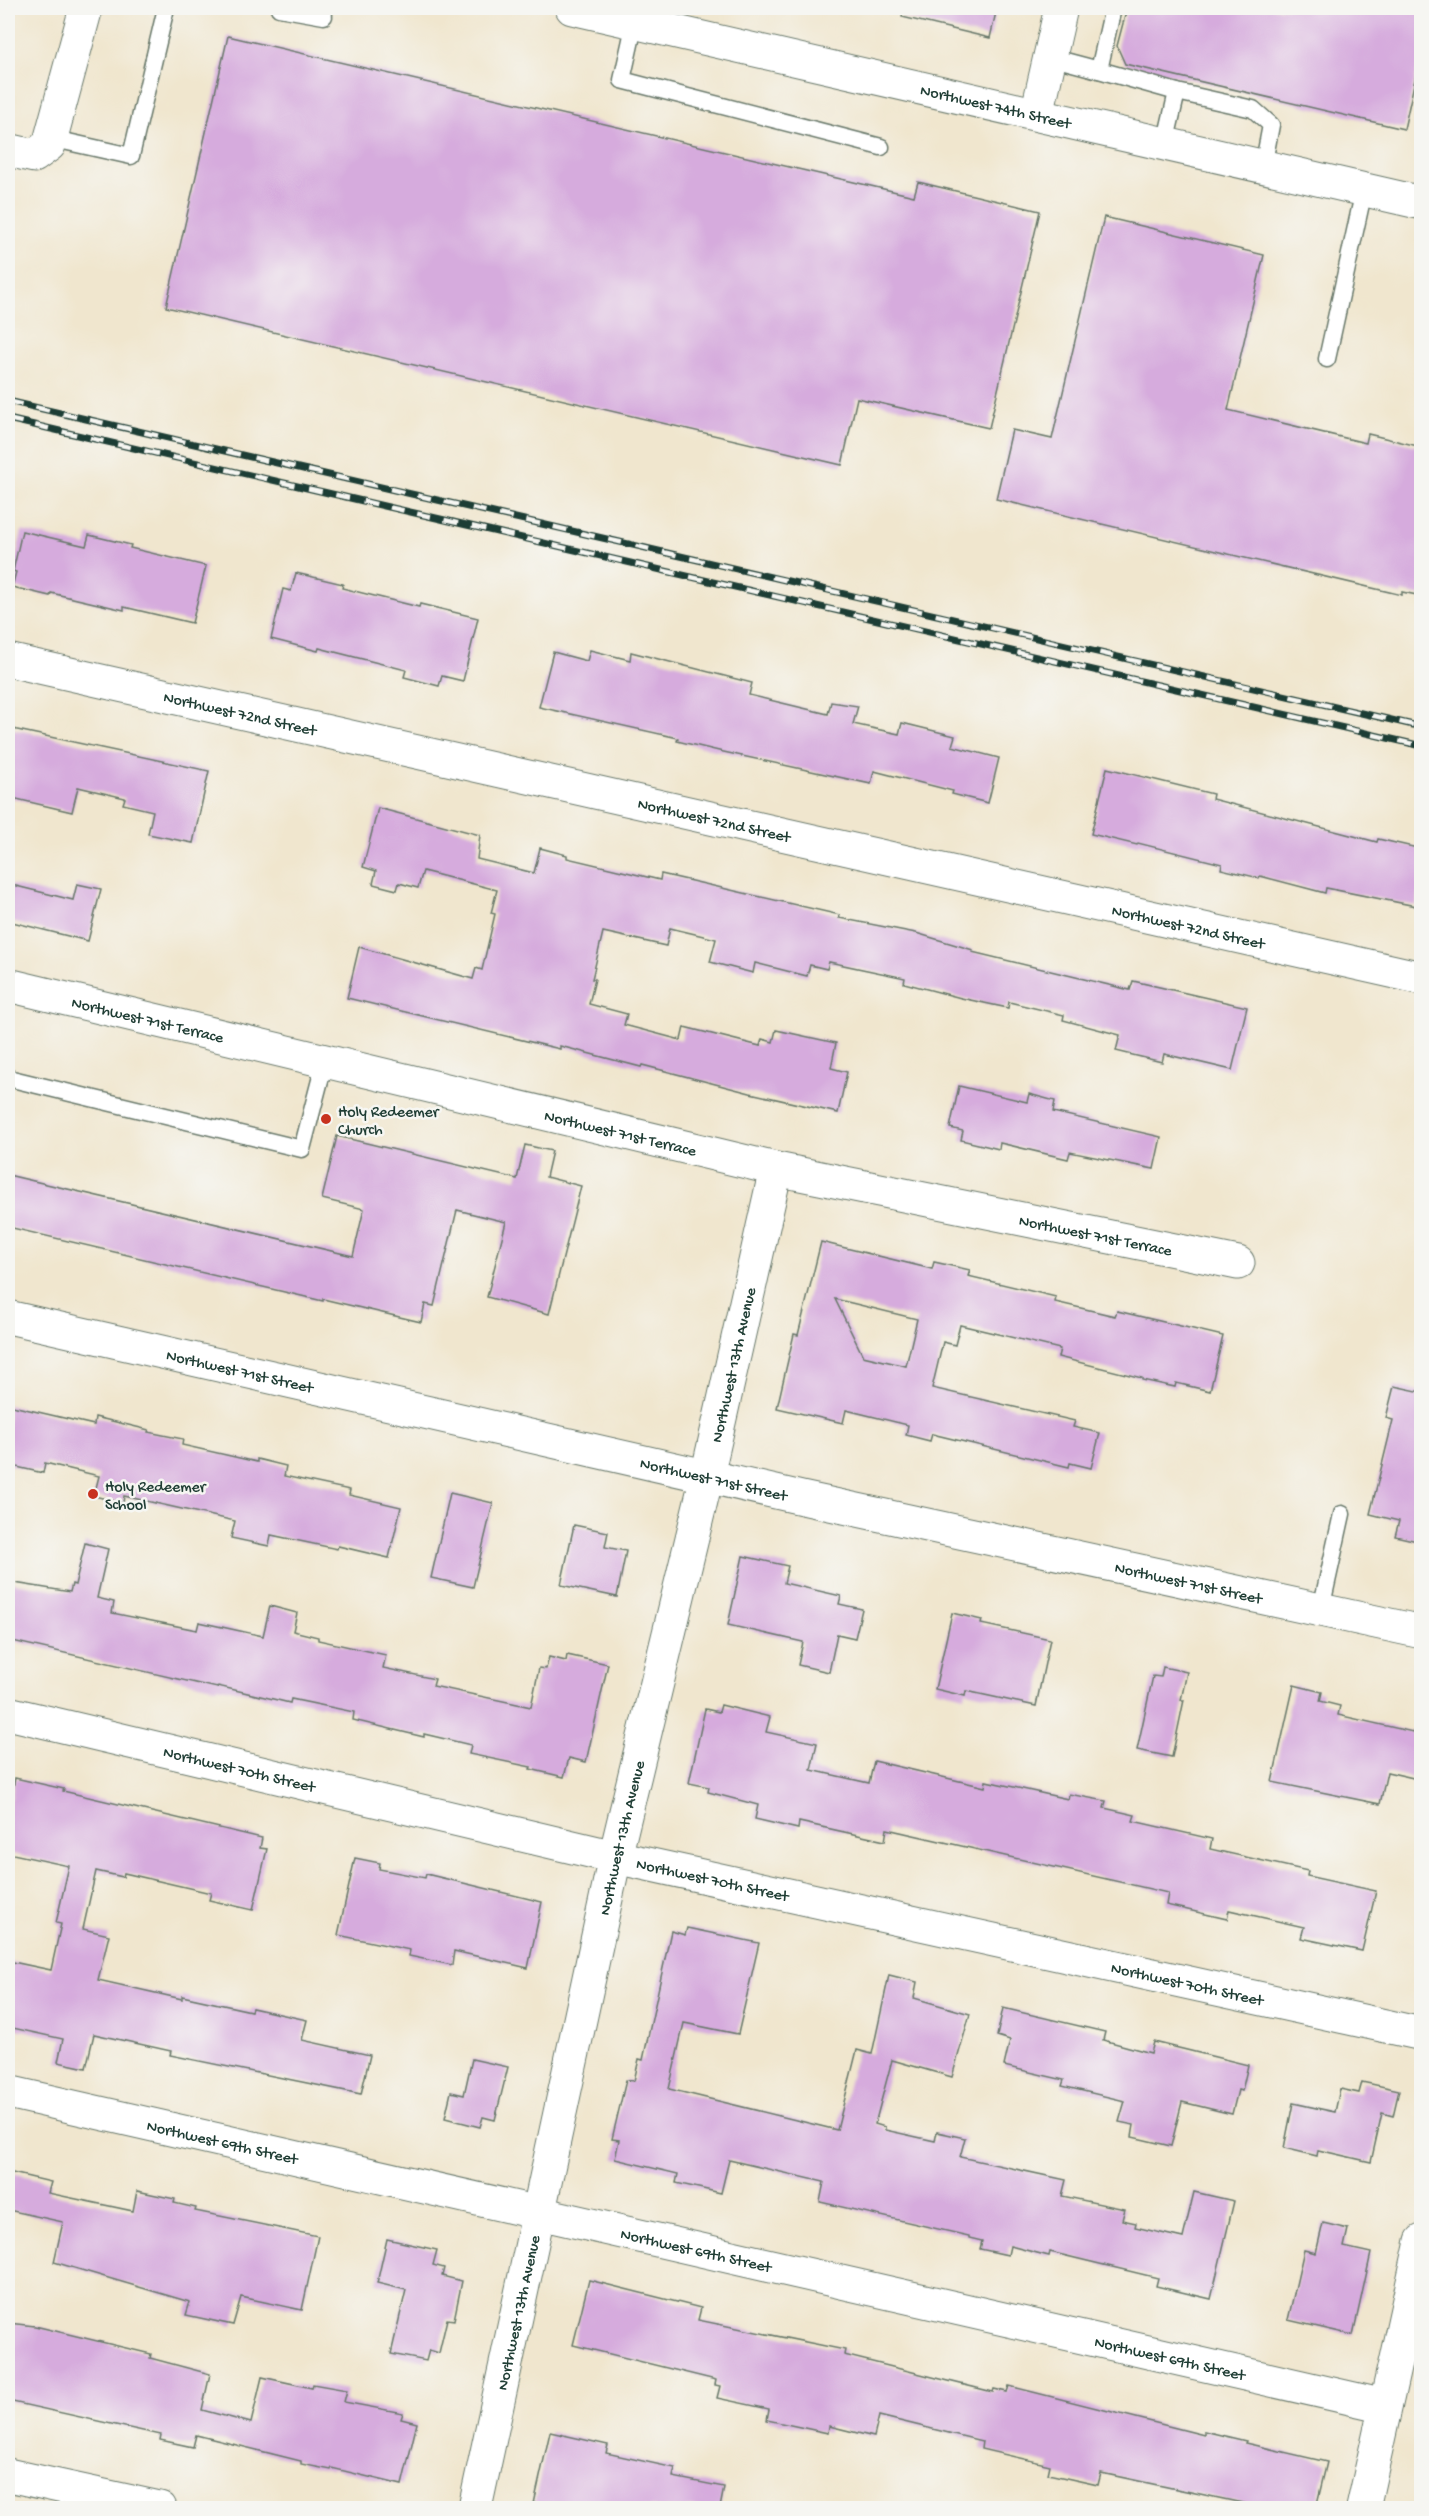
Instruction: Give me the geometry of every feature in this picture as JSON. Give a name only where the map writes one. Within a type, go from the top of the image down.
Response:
[{"type":"street","points":[[31,148],[86,8]]},
{"type":"street","name":"Northwest 74th Street","points":[[572,8],[1422,203]]},
{"type":"street","points":[[1036,114],[1061,8]]},
{"type":"street","name":"Northwest 72nd Street","points":[[8,660],[1422,978]]},
{"type":"street","name":"Northwest 71st Terrace","points":[[8,985],[776,1169],[1238,1263]]},
{"type":"street","name":"Northwest 13th Avenue","points":[[475,2508],[615,1857],[707,1476],[776,1169]]},
{"type":"street","name":"Northwest 71st Street","points":[[8,1317],[707,1476],[1422,1632]]},
{"type":"street","name":"Northwest 70th Street","points":[[8,1713],[615,1857],[1422,2034]]},
{"type":"street","name":"Northwest 69th Street","points":[[8,2092],[1385,2406]]},
{"type":"street","points":[[1363,2508],[1422,2241]]},
{"type":"street","points":[[8,2475],[160,2508]]},
{"type":"lane","points":[[31,148],[131,156],[166,8]]},
{"type":"lane","points":[[279,8],[324,16]]},
{"type":"lane","points":[[1099,70],[1113,8]]},
{"type":"lane","points":[[635,22],[622,80],[881,147]]},
{"type":"lane","points":[[1050,57],[1177,92],[1253,108],[1260,112],[1271,125],[1263,167]]},
{"type":"lane","points":[[1165,144],[1177,92]]},
{"type":"lane","points":[[1327,359],[1364,190]]},
{"type":"lane","points":[[8,1078],[302,1149],[325,1061]]},
{"type":"lane","points":[[1321,1609],[1342,1514]]},
{"type":"building","points":[[903,8],[997,8],[990,38],[902,17]]},
{"type":"building","points":[[1127,8],[1422,8],[1422,48],[1404,129],[1125,64],[1117,46]]},
{"type":"building","points":[[228,36],[914,196],[918,182],[1040,211],[989,428],[857,398],[842,465],[166,307]]},
{"type":"building","points":[[1104,217],[1264,255],[1228,410],[1366,443],[1368,434],[1422,447],[1422,596],[1402,592],[1402,595],[996,499],[1012,430],[1052,439]]},
{"type":"building","points":[[22,531],[86,546],[89,535],[131,545],[130,548],[206,566],[192,623],[124,607],[124,610],[51,593],[50,596],[12,587],[16,572],[13,571]]},
{"type":"building","points":[[296,573],[343,584],[342,588],[419,607],[420,604],[478,618],[463,681],[442,676],[439,686],[404,677],[406,670],[319,648],[318,651],[271,639],[283,589],[291,591]]},
{"type":"building","points":[[590,650],[630,660],[631,652],[752,683],[749,695],[828,714],[831,702],[858,706],[853,724],[899,734],[902,723],[955,736],[952,746],[999,758],[988,803],[952,794],[953,791],[874,771],[871,784],[719,751],[677,741],[678,738],[539,707],[553,652],[587,661]]},
{"type":"building","points":[[8,728],[209,771],[193,843],[148,834],[153,811],[123,804],[125,798],[78,787],[72,812],[8,797]]},
{"type":"building","points":[[1107,768],[1213,794],[1212,799],[1377,842],[1378,839],[1422,849],[1422,881],[1416,906],[1326,888],[1325,893],[1260,876],[1259,878],[1221,869],[1222,864],[1091,834]]},
{"type":"building","points":[[378,808],[480,835],[477,859],[534,873],[540,848],[567,855],[567,858],[660,880],[661,874],[840,915],[839,918],[916,933],[973,950],[972,952],[1130,990],[1133,981],[1247,1007],[1232,1070],[1164,1054],[1162,1062],[1116,1051],[1120,1035],[1063,1020],[1064,1015],[1009,1002],[1008,1008],[961,998],[904,983],[905,978],[829,962],[827,969],[810,965],[807,976],[755,963],[753,973],[710,962],[716,939],[670,928],[666,946],[603,932],[592,979],[595,979],[589,1004],[627,1014],[624,1025],[681,1040],[684,1027],[760,1046],[762,1039],[773,1042],[776,1030],[836,1043],[831,1068],[847,1072],[838,1113],[642,1065],[641,1067],[560,1046],[560,1049],[347,998],[359,947],[473,979],[476,968],[482,970],[495,914],[491,913],[497,890],[423,871],[418,888],[399,883],[397,890],[373,884],[376,871],[363,867]]},
{"type":"building","points":[[8,884],[73,900],[77,884],[101,889],[88,941],[8,921]]},
{"type":"building","points":[[959,1086],[1027,1102],[1029,1094],[1055,1101],[1053,1112],[1161,1137],[1154,1169],[1070,1152],[1068,1159],[1000,1143],[999,1149],[961,1140],[963,1131],[950,1128]]},
{"type":"building","points":[[337,1136],[517,1179],[525,1145],[552,1151],[546,1177],[581,1186],[549,1314],[487,1297],[506,1222],[457,1210],[434,1306],[425,1304],[421,1322],[8,1227],[8,1175],[353,1256],[364,1209],[322,1199]]},
{"type":"building","points":[[821,1242],[932,1269],[934,1262],[970,1270],[968,1276],[1056,1297],[1055,1302],[1115,1316],[1117,1311],[1223,1336],[1210,1391],[1176,1383],[1175,1387],[1142,1380],[1142,1378],[1058,1357],[1060,1349],[960,1325],[955,1345],[943,1342],[932,1388],[1075,1421],[1073,1427],[1100,1433],[1091,1468],[1070,1463],[1069,1467],[932,1434],[930,1441],[906,1435],[908,1425],[846,1410],[843,1423],[777,1408],[794,1334],[798,1335]],"holes":[[[835,1299],[917,1319],[906,1366],[863,1356]]]},
{"type":"building","points":[[1394,1386],[1422,1392],[1422,1542],[1395,1536],[1399,1521],[1370,1514],[1393,1420],[1386,1418]]},
{"type":"building","points":[[8,1405],[94,1425],[95,1417],[149,1430],[148,1432],[183,1439],[182,1445],[257,1462],[257,1459],[286,1466],[284,1476],[350,1490],[349,1495],[401,1507],[389,1558],[338,1546],[337,1549],[271,1535],[269,1546],[231,1538],[235,1521],[124,1496],[123,1503],[94,1496],[99,1476],[45,1463],[43,1473],[8,1465]]},
{"type":"building","points":[[450,1493],[493,1503],[473,1587],[431,1578]]},
{"type":"building","points":[[574,1525],[608,1532],[605,1547],[626,1551],[617,1597],[561,1585]]},
{"type":"building","points":[[85,1543],[108,1549],[97,1598],[114,1602],[112,1613],[197,1630],[199,1622],[263,1636],[270,1606],[297,1613],[293,1631],[318,1637],[318,1640],[386,1655],[383,1668],[435,1679],[433,1686],[531,1707],[539,1668],[546,1669],[549,1657],[566,1661],[567,1655],[608,1664],[586,1762],[569,1758],[564,1777],[530,1769],[531,1767],[469,1754],[471,1745],[424,1734],[424,1737],[353,1720],[354,1712],[291,1699],[290,1703],[218,1686],[217,1688],[8,1640],[8,1582],[70,1592],[72,1584],[75,1585]]},
{"type":"building","points":[[743,1556],[788,1566],[784,1583],[841,1596],[839,1604],[862,1609],[855,1638],[837,1634],[829,1672],[798,1665],[803,1642],[728,1625]]},
{"type":"building","points":[[952,1613],[982,1620],[981,1624],[1050,1639],[1036,1706],[966,1691],[965,1696],[935,1689]]},
{"type":"building","points":[[1163,1667],[1187,1672],[1181,1700],[1184,1700],[1172,1757],[1137,1750],[1153,1676],[1161,1677]]},
{"type":"building","points":[[1294,1685],[1322,1692],[1320,1701],[1340,1706],[1338,1715],[1422,1734],[1422,1780],[1387,1772],[1380,1804],[1272,1782]]},
{"type":"building","points":[[721,1705],[770,1717],[766,1732],[817,1743],[811,1770],[869,1783],[874,1761],[985,1787],[986,1781],[1068,1799],[1069,1794],[1106,1801],[1104,1808],[1135,1815],[1133,1821],[1212,1839],[1210,1849],[1308,1871],[1307,1876],[1376,1891],[1362,1951],[1301,1938],[1304,1927],[1229,1910],[1227,1919],[1166,1905],[1168,1893],[887,1829],[885,1841],[799,1822],[798,1829],[755,1819],[758,1805],[708,1792],[709,1787],[689,1783],[705,1709],[719,1712]]},
{"type":"building","points":[[15,1778],[262,1838],[260,1848],[267,1849],[253,1910],[209,1900],[211,1893],[124,1873],[123,1877],[96,1871],[83,1929],[109,1935],[98,1980],[182,1999],[182,1996],[307,2020],[302,2040],[370,2055],[361,2094],[170,2055],[171,2051],[94,2034],[86,2068],[58,2062],[63,2039],[8,2027],[8,1961],[51,1970],[61,1924],[56,1923],[69,1866],[8,1853],[8,1814]]},
{"type":"building","points":[[355,1858],[380,1863],[379,1869],[425,1878],[426,1874],[542,1902],[528,1968],[454,1951],[452,1965],[409,1956],[410,1950],[338,1935]]},
{"type":"building","points":[[687,1928],[759,1943],[738,2034],[684,2023],[669,2089],[837,2130],[857,2050],[872,2054],[889,1975],[917,1982],[914,1998],[970,2014],[952,2077],[892,2060],[875,2124],[885,2127],[885,2130],[935,2141],[937,2132],[965,2138],[960,2157],[1066,2180],[1062,2196],[1125,2209],[1122,2220],[1136,2223],[1135,2227],[1183,2238],[1194,2192],[1234,2201],[1211,2299],[1156,2286],[1158,2278],[1050,2252],[1049,2256],[1010,2246],[1008,2255],[980,2249],[982,2241],[969,2238],[969,2236],[820,2202],[824,2182],[729,2160],[721,2193],[676,2183],[678,2174],[615,2159],[619,2140],[612,2139],[626,2080],[634,2081],[639,2059],[643,2060],[671,1931],[685,1935]]},
{"type":"building","points":[[1003,2008],[1105,2032],[1103,2040],[1151,2053],[1154,2042],[1248,2065],[1242,2091],[1238,2090],[1232,2114],[1182,2102],[1171,2146],[1132,2137],[1134,2125],[1119,2122],[1125,2101],[1062,2086],[1064,2080],[1004,2066],[1010,2040],[997,2036]]},
{"type":"building","points":[[472,2059],[508,2067],[495,2120],[483,2117],[480,2127],[445,2118],[451,2092],[464,2095]]},
{"type":"building","points":[[1362,2082],[1399,2090],[1393,2116],[1382,2113],[1371,2162],[1318,2150],[1317,2156],[1284,2148],[1293,2103],[1335,2112],[1340,2089],[1359,2093]]},
{"type":"building","points":[[8,2172],[51,2182],[48,2193],[133,2211],[137,2191],[175,2199],[174,2203],[196,2208],[195,2211],[318,2236],[302,2310],[241,2297],[233,2325],[186,2315],[190,2302],[54,2262],[63,2222],[8,2210]]},
{"type":"building","points":[[1323,2223],[1348,2229],[1344,2247],[1371,2253],[1353,2335],[1288,2320],[1304,2250],[1316,2253]]},
{"type":"building","points":[[387,2239],[437,2250],[433,2265],[444,2268],[442,2276],[462,2281],[454,2320],[447,2319],[439,2353],[429,2350],[426,2361],[391,2354],[406,2290],[377,2283]]},
{"type":"building","points":[[589,2280],[701,2308],[698,2320],[845,2350],[844,2355],[993,2392],[994,2389],[1007,2392],[1009,2386],[1204,2435],[1204,2431],[1327,2462],[1316,2508],[1266,2508],[1101,2473],[1098,2485],[1048,2474],[1050,2465],[981,2449],[982,2441],[879,2416],[874,2437],[829,2426],[828,2433],[767,2420],[769,2409],[717,2398],[720,2386],[715,2385],[716,2380],[573,2345]]},
{"type":"building","points":[[8,2323],[35,2326],[151,2354],[150,2358],[210,2374],[202,2410],[251,2423],[262,2377],[312,2388],[313,2384],[347,2390],[344,2402],[403,2413],[401,2419],[417,2423],[402,2485],[332,2468],[331,2470],[301,2464],[301,2461],[196,2435],[193,2447],[160,2440],[161,2435],[8,2401]]},
{"type":"building","points":[[550,2432],[608,2445],[606,2453],[675,2468],[673,2477],[724,2487],[720,2508],[533,2508]]},
{"type":"railway","points":[[8,401],[1422,727]]},
{"type":"railway","points":[[8,419],[1422,746]]},
{"type":"place","name":"Holy Redeemer Church","points":[[326,1119]]},
{"type":"place","name":"Holy Redeemer School","points":[[93,1494]]}]
